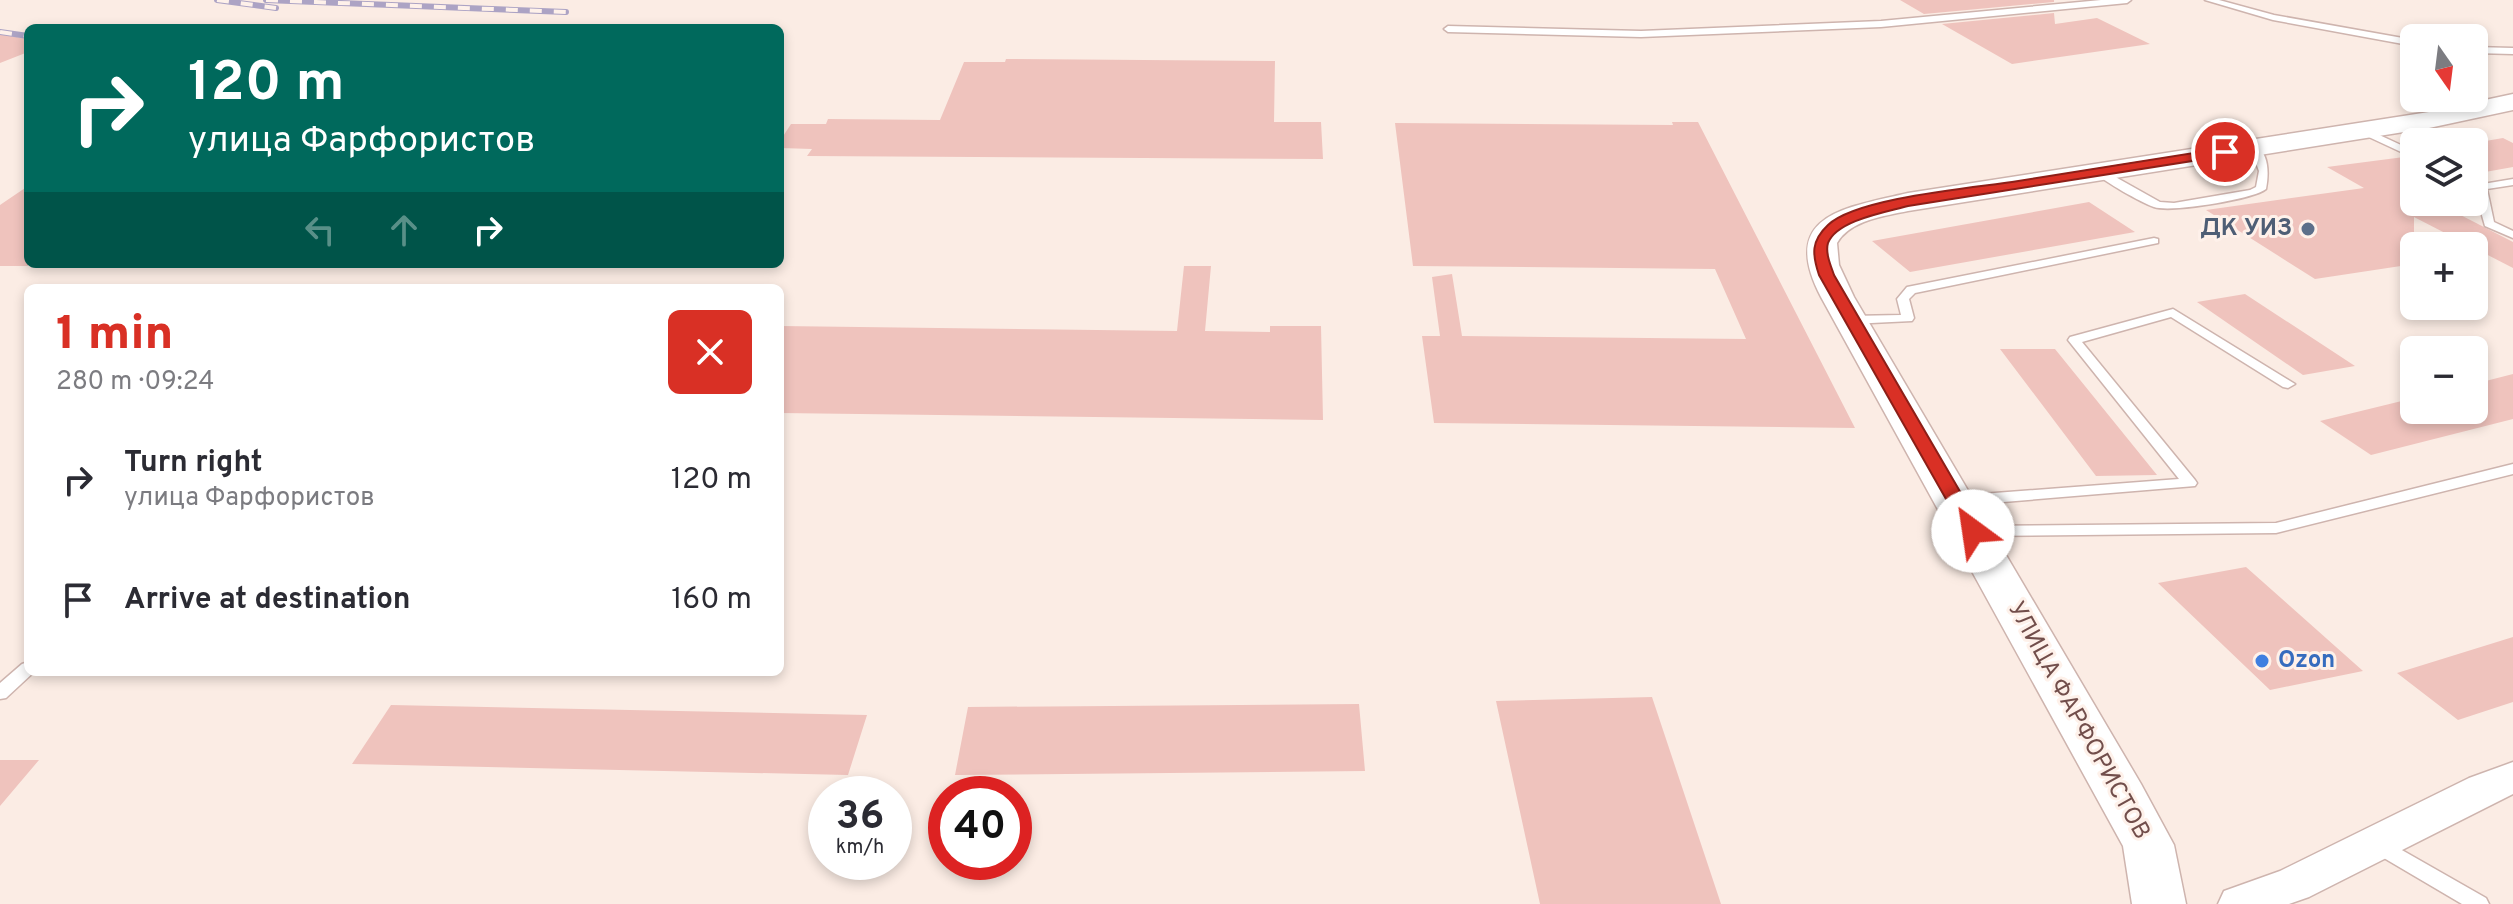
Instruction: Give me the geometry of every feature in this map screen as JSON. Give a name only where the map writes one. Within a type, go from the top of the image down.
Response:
[{"type":"street","name":"УЛИЦА ФАРФОРИСТОВ","points":[[2159,904],[2148,845],[2065,690],[1850,320],[1826,275],[1821,243],[1834,226],[1859,215],[1908,202],[2472,113],[2513,102]]},
{"type":"street","points":[[2239,904],[2294,884],[2483,789],[2513,778]]},
{"type":"lane","points":[[1448,29],[1641,34],[1881,24],[2127,0]]},
{"type":"lane","points":[[2209,0],[2273,17],[2400,40]]},
{"type":"lane","points":[[2488,50],[2513,51]]},
{"type":"lane","points":[[2362,130],[2400,148]]},
{"type":"lane","points":[[2099,172],[2144,200],[2174,206],[2261,189],[2264,171],[2255,147]]},
{"type":"lane","points":[[2488,184],[2513,182]]},
{"type":"lane","points":[[2487,216],[2489,224],[2513,235]]},
{"type":"lane","points":[[1850,320],[1908,318],[1903,299],[1911,290],[2154,241]]},
{"type":"lane","points":[[1964,516],[2190,483],[2074,340],[2173,313],[2288,384]]},
{"type":"lane","points":[[1964,516],[2276,528],[2513,469]]},
{"type":"lane","points":[[0,693],[24,672]]},
{"type":"lane","points":[[2375,843],[2479,904]]},
{"type":"building","points":[[1900,0],[2054,0],[2054,2],[1924,14]]},
{"type":"building","points":[[2054,13],[2055,24],[2097,18],[2150,44],[2012,64],[1942,24]]},
{"type":"building","points":[[0,34],[24,38],[24,54],[0,63]]},
{"type":"building","points":[[1006,59],[1275,61],[1274,122],[1321,122],[1323,159],[807,156],[812,149],[784,148],[784,135],[791,124],[826,124],[828,119],[940,120],[964,62],[1005,62]]},
{"type":"building","points":[[1672,122],[1698,122],[1855,428],[1434,423],[1422,336],[1440,336],[1432,277],[1452,274],[1462,336],[1746,339],[1715,269],[1413,266],[1395,123],[1673,125]]},
{"type":"building","points":[[2503,138],[2513,143],[2513,167],[2488,171],[2488,141]]},
{"type":"building","name":"ДК УИЗ","points":[[2400,158],[2400,216],[2462,216],[2513,242],[2513,268],[2488,255],[2488,232],[2443,232],[2414,217],[2414,232],[2400,232],[2400,266],[2315,279],[2206,210],[2364,188],[2327,167]]},
{"type":"building","points":[[24,189],[24,266],[0,266],[0,205]]},
{"type":"building","points":[[2089,202],[2135,232],[1910,272],[1872,241]]},
{"type":"building","points":[[1184,266],[1211,266],[1205,331],[1270,332],[1270,326],[1321,326],[1323,420],[784,413],[784,326],[1177,331]]},
{"type":"building","points":[[2245,294],[2355,366],[2303,375],[2197,302]]},
{"type":"building","points":[[2000,349],[2055,349],[2157,475],[2096,476]]},
{"type":"building","points":[[2513,374],[2513,419],[2371,455],[2320,421],[2400,401],[2400,424],[2488,424],[2488,380]]},
{"type":"building","points":[[2246,567],[2363,671],[2270,690],[2158,583]]},
{"type":"building","points":[[2513,637],[2513,702],[2458,720],[2397,673]]},
{"type":"building","points":[[1652,697],[1721,904],[1540,904],[1496,701]]},
{"type":"building","points":[[1359,704],[1365,771],[955,775],[968,707]]},
{"type":"building","points":[[391,705],[867,715],[848,775],[352,764]]},
{"type":"building","points":[[0,760],[39,760],[0,806]]},
{"type":"railway","points":[[217,0],[276,8]]},
{"type":"railway","points":[[266,0],[566,12]]},
{"type":"railway","points":[[0,32],[24,35]]},
{"type":"place","name":"ДК УИЗ","points":[[2308,229]]},
{"type":"place","name":"Ozon","points":[[2262,661]]},
{"type":"route","points":[[1973,531],[1826,275],[1821,243],[1834,226],[1859,215],[1908,202],[2225,152]]}]
